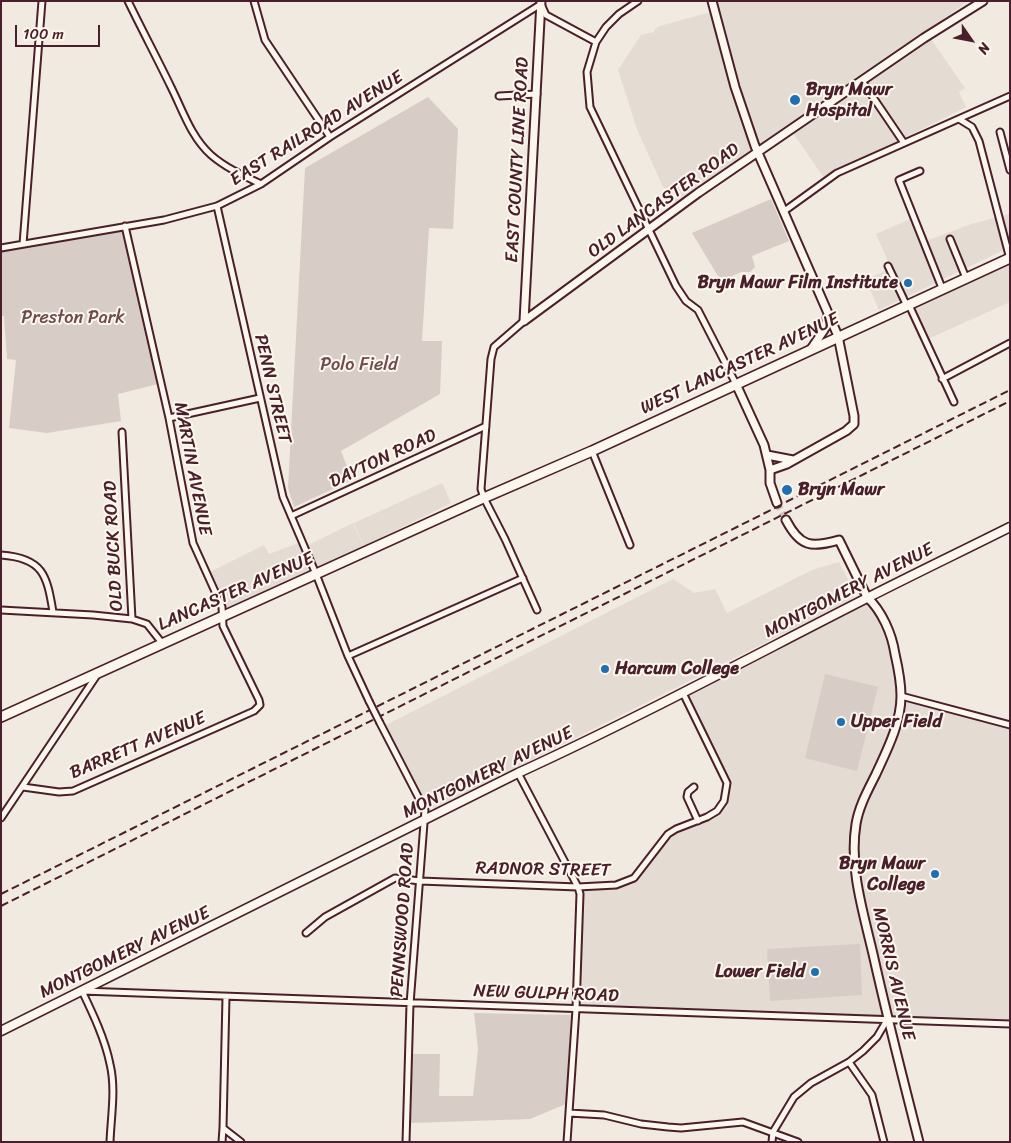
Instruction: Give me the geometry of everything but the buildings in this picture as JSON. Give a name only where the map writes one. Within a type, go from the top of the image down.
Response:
[{"type":"highway","name":"WEST LANCASTER AVENUE","points":[[484,498],[592,451],[1010,258]]},
{"type":"highway","name":"LANCASTER AVENUE","points":[[1,717],[484,498]]},
{"type":"main road","name":"MONTGOMERY AVENUE","points":[[1,1031],[518,773],[596,737],[1010,527]]},
{"type":"street","points":[[23,244],[42,1]]},
{"type":"street","points":[[128,1],[172,87],[185,119],[199,141],[211,155],[222,163],[261,184]]},
{"type":"street","points":[[254,1],[264,40],[330,137]]},
{"type":"street","points":[[638,1],[619,14],[606,27],[596,42],[587,72],[590,107],[682,297],[698,310],[703,318],[736,384],[764,445],[770,470],[770,483],[778,503]]},
{"type":"street","points":[[712,1],[735,87],[758,153],[838,336],[854,416],[854,424],[846,432],[794,460],[770,470]]},
{"type":"street","name":"OLD LANCASTER ROAD","points":[[484,498],[481,489],[489,371],[494,347],[524,321],[698,193],[975,3],[983,1]]},
{"type":"street","points":[[543,2],[546,15],[596,42]]},
{"type":"street","name":"EAST RAILROAD AVENUE","points":[[1,248],[164,220],[217,206],[261,184],[330,137],[543,2]]},
{"type":"street","name":"EAST COUNTY LINE ROAD","points":[[524,321],[543,2]]},
{"type":"street","points":[[862,81],[904,143]]},
{"type":"street","points":[[499,96],[537,94]]},
{"type":"street","points":[[783,212],[838,173],[1010,96]]},
{"type":"street","points":[[958,119],[972,127],[980,141],[1010,258]]},
{"type":"street","points":[[1000,132],[1010,170]]},
{"type":"street","points":[[920,171],[899,180],[942,288]]},
{"type":"street","name":"PENN STREET","points":[[217,206],[283,497],[316,574]]},
{"type":"street","name":"MARTIN AVENUE","points":[[125,226],[169,418],[193,543],[222,607],[223,626],[259,700],[259,706]]},
{"type":"street","points":[[950,238],[966,278]]},
{"type":"street","points":[[888,266],[954,402]]},
{"type":"street","points":[[811,349],[824,330],[828,314]]},
{"type":"street","points":[[942,378],[1010,343]]},
{"type":"street","points":[[169,418],[260,398]]},
{"type":"street","name":"DAYTON ROAD","points":[[291,516],[486,426]]},
{"type":"street","name":"OLD BUCK ROAD","points":[[122,432],[132,619],[147,624],[162,643]]},
{"type":"street","points":[[592,451],[630,545]]},
{"type":"street","points":[[767,455],[794,460]]},
{"type":"street","points":[[484,498],[537,610]]},
{"type":"street","name":"MORRIS AVENUE","points":[[786,520],[793,533],[803,542],[821,545],[839,540],[867,598],[874,604],[886,625],[894,645],[901,696],[892,737],[863,801],[856,822],[854,846],[856,877],[887,1020],[918,1142]]},
{"type":"street","points":[[1,555],[24,558],[40,570],[46,577],[53,612]]},
{"type":"street","name":"PENNSWOOD ROAD","points":[[316,574],[348,656],[380,723],[426,810],[410,1004],[406,1142]]},
{"type":"street","points":[[348,656],[523,578]]},
{"type":"street","points":[[1,610],[53,612],[132,619]]},
{"type":"street","points":[[1,818],[98,673]]},
{"type":"street","name":"RADNOR STREET","points":[[306,933],[325,917],[395,878],[420,881],[578,887],[616,885],[634,878],[668,834],[717,811],[724,801],[727,783],[682,693]]},
{"type":"street","points":[[901,696],[1010,725]]},
{"type":"street","name":"BARRETT AVENUE","points":[[23,787],[56,792],[73,791],[254,711],[259,706]]},
{"type":"street","points":[[518,773],[580,894],[576,1009],[567,1142]]},
{"type":"street","points":[[694,787],[688,792],[687,797],[698,820]]},
{"type":"street","points":[[82,991],[99,1029],[110,1064],[113,1093],[110,1142]]},
{"type":"street","name":"NEW GULPH ROAD","points":[[82,991],[1010,1024]]},
{"type":"street","points":[[222,1142],[226,997]]},
{"type":"street","points":[[772,1142],[773,1132],[794,1097],[811,1083],[849,1062],[878,1037],[887,1020]]},
{"type":"street","points":[[849,1062],[872,1095],[884,1142]]},
{"type":"street","points":[[569,1113],[604,1115],[641,1124],[682,1128],[743,1122],[798,1142]]},
{"type":"street","points":[[223,1128],[241,1142]]},
{"type":"shaded area","name":"Bryn Mawr Hospital","points":[[716,1],[968,1],[926,32],[965,88],[959,92],[966,107],[824,178],[788,126],[676,203],[662,185],[637,129],[618,70],[641,35],[654,32],[660,26],[718,10]]},
{"type":"shaded area","points":[[1010,214],[1010,247],[879,310],[866,280],[891,268],[876,234],[910,219],[921,243],[971,224]]},
{"type":"shaded area","points":[[1010,264],[1010,302],[928,339],[915,307],[944,292]]},
{"type":"shaded area","points":[[442,483],[451,503],[364,546],[354,523]]},
{"type":"shaded area","points":[[353,523],[364,547],[226,608],[210,572],[264,545],[269,554],[299,543],[302,548]]},
{"type":"shaded area","name":"Harcum College","points":[[839,562],[855,593],[852,599],[434,809],[428,806],[386,725],[673,579],[694,593],[715,589],[727,613],[812,570]]},
{"type":"shaded area","points":[[867,597],[886,625],[901,696],[897,720],[856,821],[855,877],[887,1020],[576,1009],[578,887],[616,885],[633,878],[668,834],[707,817],[724,801],[727,783],[683,693]]},
{"type":"shaded area","name":"Bryn Mawr College","points":[[910,702],[1010,729],[1010,1020],[895,1018],[889,1013],[862,888],[858,845],[860,827],[868,800],[898,735],[904,704]]},
{"type":"green space","name":"Polo Field","points":[[428,97],[458,129],[453,229],[429,228],[422,341],[442,341],[440,394],[341,451],[352,480],[294,507],[288,488],[305,168]]},
{"type":"green space","points":[[771,199],[789,241],[752,256],[755,267],[750,272],[741,272],[721,281],[692,233]]},
{"type":"green space","name":"Preston Park","points":[[123,230],[158,384],[118,394],[121,421],[47,433],[9,428],[16,360],[7,359],[4,316],[1,316],[1,252]]},
{"type":"green space","name":"Upper Field","points":[[825,674],[878,687],[857,771],[805,758]]},
{"type":"green space","name":"Lower Field","points":[[860,944],[862,995],[770,1001],[767,949]]},
{"type":"green space","points":[[474,1013],[571,1015],[566,1104],[530,1119],[411,1123],[412,1054],[440,1054],[439,1096],[473,1096],[478,1049]]},
{"type":"tunnel","points":[[777,503],[786,520]]},
{"type":"railway","points":[[786,502],[1010,390]]},
{"type":"railway","points":[[1,906],[1010,401]]},
{"type":"railway","points":[[1,894],[781,505]]},
{"type":"place","name":"Bryn Mawr Hospital","points":[[795,100]]},
{"type":"place","name":"Bryn Mawr Film Institute","points":[[908,283]]},
{"type":"place","name":"Bryn Mawr","points":[[787,490]]},
{"type":"place","name":"Harcum College","points":[[605,669]]},
{"type":"place","name":"Upper Field","points":[[841,722]]},
{"type":"place","name":"Bryn Mawr College","points":[[935,874]]},
{"type":"place","name":"Lower Field","points":[[815,972]]}]
